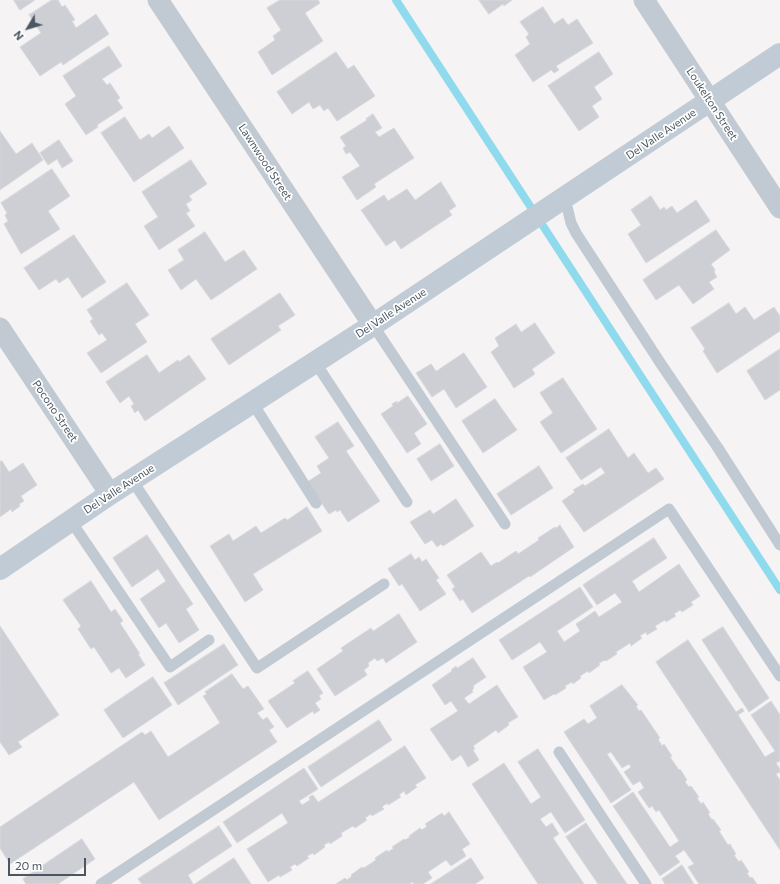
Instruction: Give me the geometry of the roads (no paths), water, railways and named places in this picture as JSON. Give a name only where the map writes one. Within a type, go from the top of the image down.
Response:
[{"type":"street","name":"Lawnwood Street","points":[[158,0],[373,325]]},
{"type":"street","name":"Loukelton Street","points":[[644,0],[780,208]]},
{"type":"street","name":"Del Valle Avenue","points":[[0,569],[110,494],[373,325],[780,54]]},
{"type":"street","name":"Pocono Street","points":[[0,328],[110,494]]},
{"type":"lane","points":[[559,202],[576,233],[780,545]]},
{"type":"lane","points":[[373,325],[505,524]]},
{"type":"lane","points":[[315,362],[407,502]]},
{"type":"lane","points":[[252,402],[316,502]]},
{"type":"lane","points":[[132,480],[256,668],[384,584]]},
{"type":"lane","points":[[101,884],[669,509],[780,676]]},
{"type":"lane","points":[[71,521],[170,667],[210,640]]},
{"type":"lane","points":[[559,752],[646,884]]},
{"type":"waterway","points":[[396,0],[780,590]]}]
